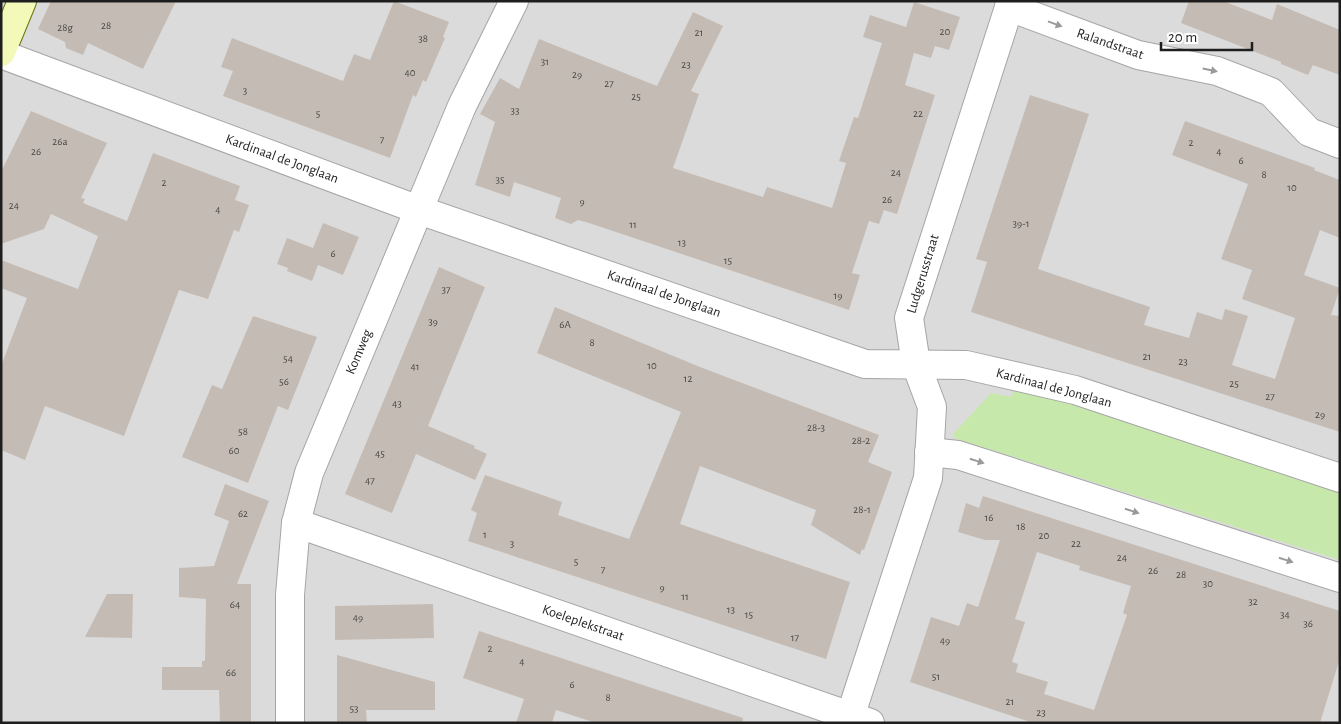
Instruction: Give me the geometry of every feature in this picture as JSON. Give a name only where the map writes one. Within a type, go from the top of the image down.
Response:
[{"type":"street","points":[[1,53],[22,1]]},
{"type":"street","name":"Komweg","points":[[290,723],[290,595],[296,523],[308,473],[462,106],[514,1]]},
{"type":"street","name":"Ralandstraat","points":[[1010,4],[1138,55],[1217,71],[1271,92],[1309,132],[1340,144]]},
{"type":"street","name":"Ludgerusstraat","points":[[856,721],[928,478],[932,407],[916,364],[909,318],[1010,4]]},
{"type":"street","name":"Kardinaal de Jonglaan","points":[[1,53],[419,210],[865,364],[966,366],[1075,390],[1340,478]]},
{"type":"street","points":[[930,452],[958,455],[1340,578]]},
{"type":"street","name":"Koeleplekstraat","points":[[296,523],[856,721]]},
{"type":"shaded area","points":[[1,1],[1340,1],[1340,723],[1,723]]},
{"type":"green space","points":[[1013,389],[1052,397],[1340,490],[1340,560],[954,438],[954,433],[991,393],[1012,397]]},
{"type":"building","points":[[51,1],[176,1],[143,69],[88,43],[83,55],[66,48],[65,42],[38,29]]},
{"type":"building","points":[[394,1],[449,22],[443,37],[445,38],[426,82],[423,80],[416,97],[413,95],[390,158],[223,96],[233,71],[221,67],[232,38],[343,81],[354,54],[370,60]]},
{"type":"building","points":[[1189,1],[1223,1],[1272,20],[1277,4],[1340,30],[1340,75],[1313,65],[1308,75],[1281,64],[1281,62],[1181,23]]},
{"type":"building","points":[[914,2],[960,17],[949,50],[935,46],[931,58],[914,53],[905,85],[935,95],[897,214],[884,210],[879,224],[869,221],[852,273],[860,275],[849,310],[589,223],[578,220],[571,224],[555,218],[561,198],[514,182],[510,197],[475,185],[495,122],[480,114],[500,78],[519,89],[539,39],[657,86],[693,12],[723,26],[691,91],[699,94],[673,168],[763,197],[767,187],[832,208],[846,163],[839,161],[854,117],[858,118],[882,43],[863,37],[870,15],[906,27]]},
{"type":"building","points":[[1030,95],[1089,114],[1038,269],[1150,307],[1144,325],[1189,338],[1197,312],[1222,320],[1225,309],[1248,316],[1232,365],[1275,379],[1295,318],[1242,299],[1252,270],[1221,259],[1248,184],[1172,155],[1185,121],[1315,168],[1314,170],[1340,180],[1340,238],[1320,230],[1304,275],[1340,288],[1331,315],[1340,316],[1340,432],[971,312],[987,262],[976,259]]},
{"type":"building","points":[[31,111],[107,143],[81,198],[85,199],[83,203],[127,221],[153,153],[240,186],[235,200],[249,205],[239,232],[234,230],[208,299],[179,290],[124,436],[45,406],[25,460],[1,450],[1,366],[27,298],[1,288],[1,260],[78,289],[98,236],[51,214],[44,229],[1,244],[1,172]]},
{"type":"building","points":[[323,223],[359,237],[343,275],[318,265],[312,281],[287,271],[288,268],[277,264],[287,238],[313,248]]},
{"type":"building","points":[[439,267],[485,287],[428,426],[475,446],[474,448],[487,454],[475,480],[416,454],[392,513],[345,494]]},
{"type":"building","points":[[555,307],[700,367],[879,435],[868,462],[892,472],[864,550],[862,549],[860,555],[811,525],[816,510],[700,466],[680,524],[850,582],[826,659],[468,541],[477,513],[471,510],[485,475],[562,502],[558,515],[629,539],[681,412],[537,353]]},
{"type":"building","points":[[253,316],[317,337],[288,410],[278,406],[248,483],[182,457],[212,385],[222,389]]},
{"type":"building","points":[[225,484],[269,501],[237,584],[251,584],[251,723],[220,723],[219,690],[162,690],[162,667],[202,667],[202,661],[205,661],[206,599],[179,597],[179,568],[214,566],[229,521],[214,515]]},
{"type":"building","points":[[983,496],[1340,611],[1340,658],[1320,723],[1033,723],[910,682],[931,617],[959,626],[967,603],[978,607],[1000,540],[985,540],[958,532],[966,503],[979,508]],"holes":[[[1037,552],[1080,566],[1079,570],[1131,586],[1123,613],[1127,615],[1094,710],[1044,694],[1048,682],[1016,672],[1018,664],[1012,662],[1025,622],[1015,619]]]},
{"type":"building","points":[[107,594],[133,594],[132,638],[85,637]]},
{"type":"building","points":[[433,604],[434,638],[335,640],[335,606]]},
{"type":"building","points":[[479,631],[743,718],[742,723],[596,723],[556,710],[552,723],[516,723],[524,699],[463,678]]},
{"type":"building","points":[[337,655],[435,682],[435,710],[366,710],[367,723],[337,723]]}]
